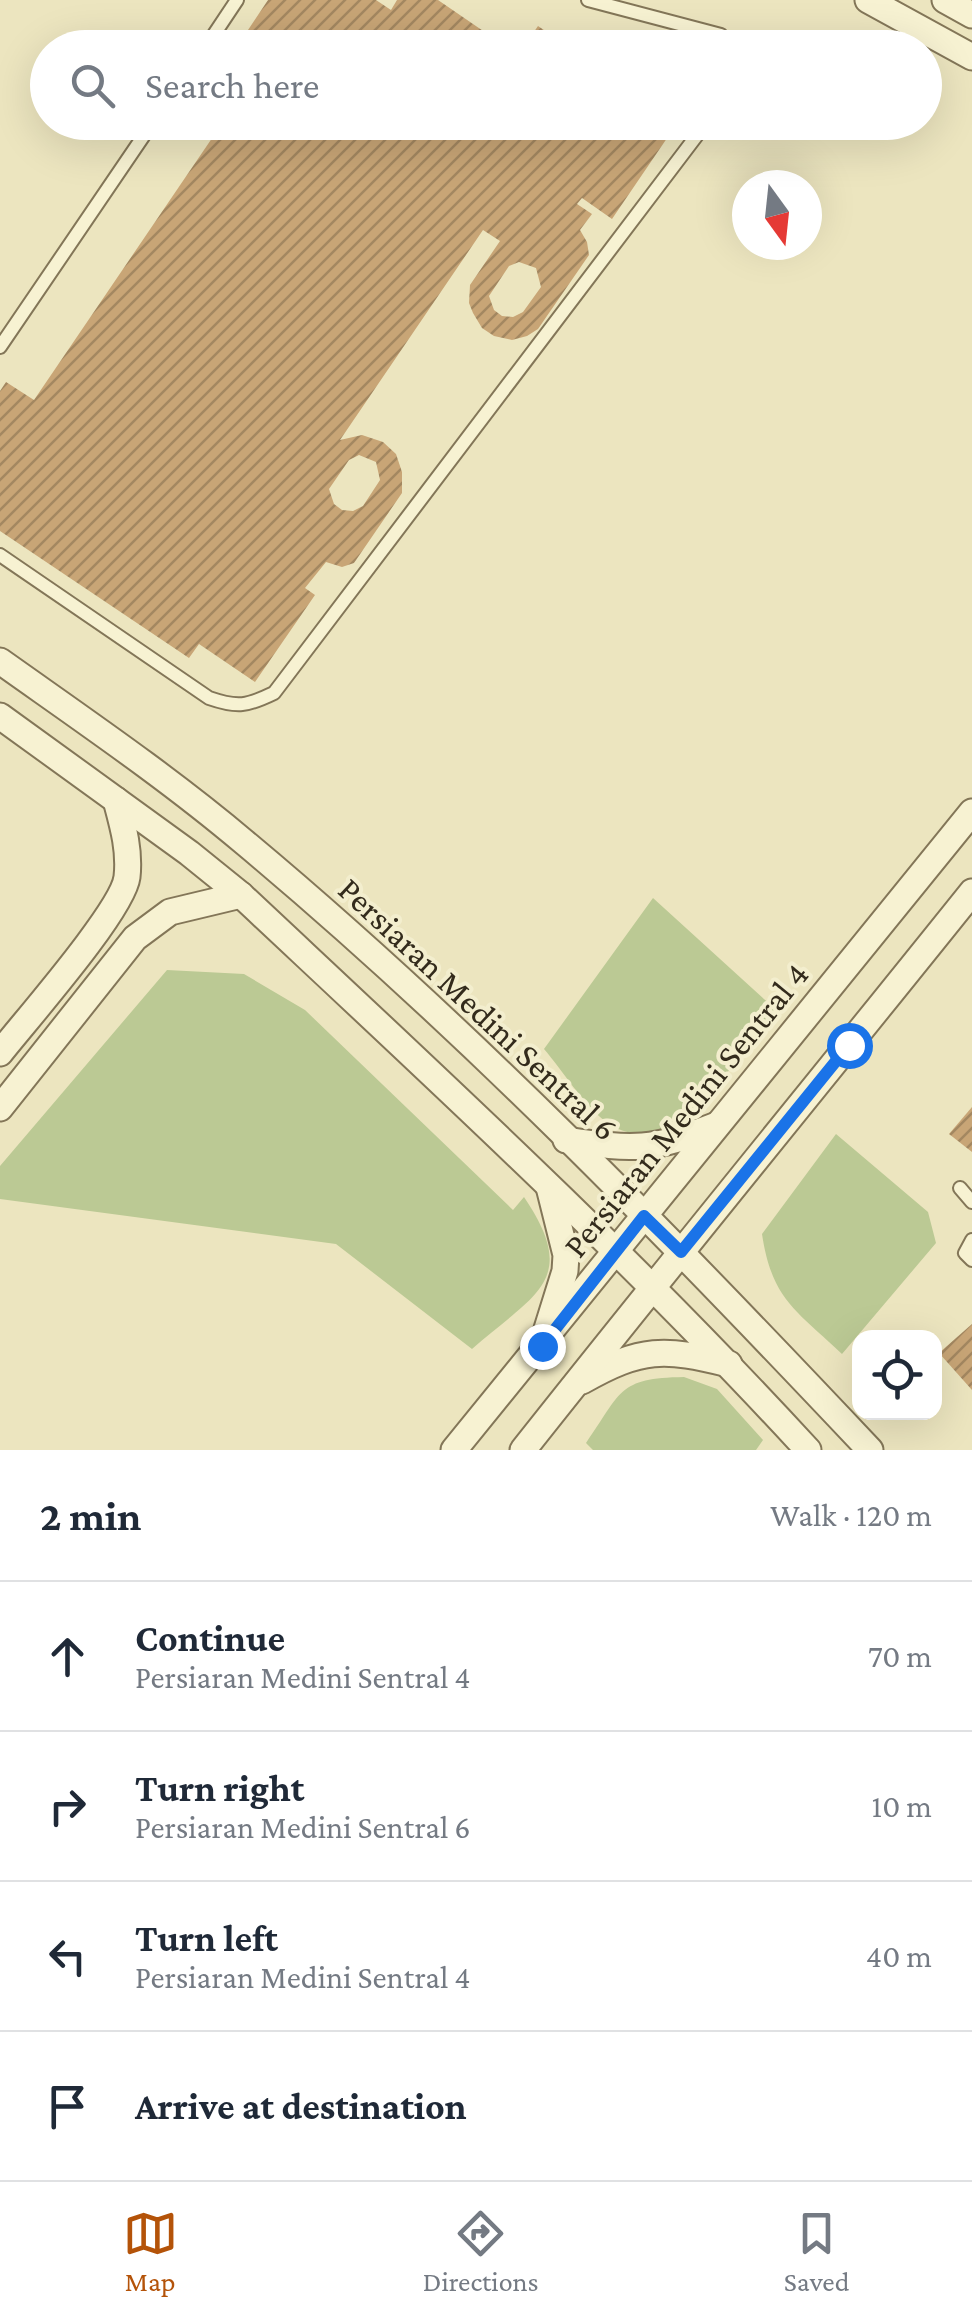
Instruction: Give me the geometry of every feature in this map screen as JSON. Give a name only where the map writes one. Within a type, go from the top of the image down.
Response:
[{"type":"street","points":[[868,0],[923,30]]},
{"type":"street","points":[[946,0],[972,16]]},
{"type":"street","points":[[942,41],[972,57]]},
{"type":"street","name":"Persiaran Medini Sentral 6","points":[[0,661],[140,760],[242,840],[388,966],[681,1252],[870,1450]]},
{"type":"street","points":[[0,716],[242,895],[617,1251],[730,1364],[808,1450]]},
{"type":"street","points":[[0,1053],[109,916],[127,881],[128,846],[116,800]]},
{"type":"street","name":"Persiaran Medini Sentral 4","points":[[454,1450],[972,812]]},
{"type":"street","points":[[522,1450],[972,892]]},
{"type":"street","points":[[0,1108],[9,1078],[135,938],[170,912],[242,895]]},
{"type":"street","points":[[566,1140],[643,1148],[720,1124]]},
{"type":"street","points":[[542,1346],[565,1271],[566,1255],[548,1185]]},
{"type":"street","points":[[573,1387],[607,1368],[653,1352],[682,1352],[730,1364]]},
{"type":"lane","points":[[217,30],[237,0]]},
{"type":"lane","points":[[588,0],[701,30]]},
{"type":"lane","points":[[0,347],[142,140]]},
{"type":"lane","points":[[0,556],[209,698],[233,706],[274,693],[693,140]]},
{"type":"lane","points":[[960,1188],[972,1202]]},
{"type":"lane","points":[[972,1240],[966,1253],[972,1260]]},
{"type":"green space","points":[[653,898],[775,1009],[702,1101],[679,1120],[655,1131],[630,1133],[597,1114],[544,1049]]},
{"type":"green space","points":[[167,970],[244,974],[305,1010],[513,1210],[524,1197],[549,1248],[549,1268],[531,1299],[472,1349],[336,1244],[0,1199],[0,1166]]},
{"type":"green space","points":[[836,1134],[928,1212],[936,1243],[862,1330],[852,1330],[852,1342],[842,1354],[799,1314],[780,1289],[766,1256],[762,1234]]},
{"type":"green space","points":[[684,1377],[717,1389],[763,1440],[756,1450],[593,1450],[586,1443],[623,1391],[645,1381]]},
{"type":"building","points":[[268,0],[376,0],[391,10],[397,0],[438,0],[482,30],[248,30]]},
{"type":"building","points":[[211,140],[666,140],[612,219],[582,198],[577,204],[592,214],[580,230],[589,255],[538,329],[527,336],[512,340],[494,336],[482,328],[473,313],[470,285],[500,241],[483,230],[340,440],[362,435],[383,442],[396,454],[402,472],[402,493],[354,563],[342,567],[326,562],[305,588],[315,595],[255,682],[199,644],[189,658],[0,531],[0,391],[6,382],[34,400]],"holes":[[[519,262],[536,268],[541,287],[523,312],[513,317],[494,310],[489,296],[509,266]],[[359,455],[376,462],[380,480],[363,506],[353,511],[334,504],[329,489],[349,460]]]},
{"type":"building","points":[[972,1107],[972,1152],[949,1134]]},
{"type":"building","points":[[972,1324],[972,1390],[942,1356],[942,1350]]},
{"type":"route","points":[[542,1346],[644,1216],[681,1252],[849,1045]]}]
